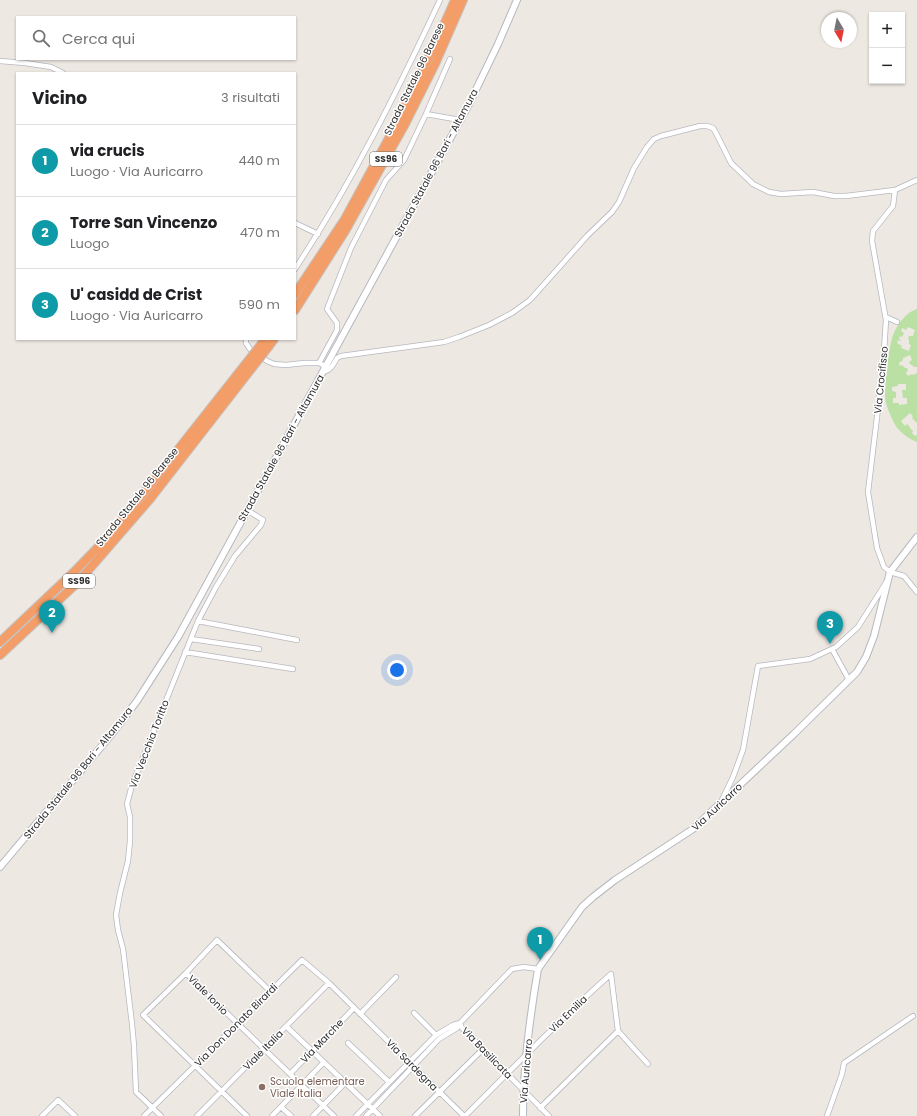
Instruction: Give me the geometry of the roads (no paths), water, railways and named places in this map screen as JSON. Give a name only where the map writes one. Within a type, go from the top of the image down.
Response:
[{"type":"highway","name":"Strada Statale 96 Barese","points":[[296,292],[345,219],[400,118],[455,0]]},
{"type":"highway","name":"Strada Statale 96 Barese","points":[[296,308],[345,231],[405,124],[435,64],[463,0]]},
{"type":"highway","name":"Strada Statale 96 Barese","points":[[0,642],[74,572],[103,542],[265,342]]},
{"type":"highway","name":"Strada Statale 96 Barese","points":[[0,655],[79,581],[150,499],[265,342]]},
{"type":"street","points":[[296,267],[318,234],[364,153],[424,35],[440,0]]},
{"type":"street","name":"Strada Statale 96 Bari - Altamura","points":[[0,867],[112,735],[137,701],[178,637],[460,120],[498,44],[517,0]]},
{"type":"street","points":[[319,363],[337,330],[337,323],[327,309],[351,248],[386,180],[404,160],[450,59]]},
{"type":"street","points":[[0,61],[51,67],[60,72]]},
{"type":"street","points":[[426,114],[460,120]]},
{"type":"street","points":[[319,363],[327,371],[332,367],[337,358],[341,356],[444,342],[490,325],[518,308],[530,300],[587,236],[612,212],[619,202],[634,168],[647,147],[654,139],[660,136],[700,126],[713,128],[731,164],[753,184],[769,192],[782,194],[813,192],[834,196],[846,196],[895,190],[917,180]]},
{"type":"street","name":"Via Crocifisso","points":[[890,572],[884,567],[877,548],[868,492],[883,367],[886,317],[872,236],[873,232],[893,206],[895,190]]},
{"type":"street","points":[[296,223],[318,234]]},
{"type":"street","points":[[886,317],[897,322]]},
{"type":"street","points":[[246,340],[246,344],[250,349],[274,364],[286,365],[319,363]]},
{"type":"street","name":"Via Vecchia Toritto","points":[[161,1116],[136,1092],[132,1024],[123,949],[116,915],[128,861],[130,841],[130,817],[127,804],[132,785],[198,621],[235,556],[261,526],[263,520],[247,510]]},
{"type":"street","name":"Via Auricarro","points":[[523,1116],[523,1090],[526,1055],[538,969],[582,907],[615,880],[693,829],[857,672],[866,657],[874,636],[890,572],[917,536]]},
{"type":"street","points":[[890,572],[904,576],[917,592]]},
{"type":"street","points":[[719,805],[733,777],[743,750],[758,666],[810,658],[836,648],[858,627],[887,580]]},
{"type":"street","points":[[198,621],[297,640]]},
{"type":"street","points":[[191,639],[259,650]]},
{"type":"street","points":[[832,649],[849,680]]},
{"type":"street","points":[[186,652],[294,669]]},
{"type":"street","points":[[247,1116],[143,1015],[217,940],[270,991]]},
{"type":"street","name":"Via Don Donato Birardi","points":[[144,1116],[302,960],[329,983]]},
{"type":"street","points":[[366,1116],[439,1039],[457,1028],[460,1023],[512,970],[524,967],[538,969]]},
{"type":"street","name":"Viale Ionio","points":[[186,973],[237,1024],[334,1116]]},
{"type":"street","name":"Via Emilia","points":[[465,1116],[611,974],[618,1030]]},
{"type":"street","points":[[360,1014],[396,977]]},
{"type":"street","name":"Via Sardegna","points":[[329,983],[465,1116]]},
{"type":"street","name":"Viale Italia","points":[[197,1116],[329,983]]},
{"type":"street","name":"Via Marche","points":[[290,1074],[354,1008]]},
{"type":"street","points":[[414,1013],[436,1035]]},
{"type":"street","points":[[827,1116],[842,1074],[844,1063],[913,1016]]},
{"type":"street","points":[[356,1116],[436,1035],[453,1025],[460,1023]]},
{"type":"street","name":"Via Basilicata","points":[[460,1023],[462,1028],[549,1116]]},
{"type":"street","points":[[287,1027],[380,1116]]},
{"type":"street","points":[[540,1108],[618,1030],[648,1064]]},
{"type":"street","points":[[348,1043],[389,1082]]},
{"type":"street","points":[[415,1116],[483,1049]]},
{"type":"street","points":[[272,1116],[324,1062]]},
{"type":"street","points":[[313,1116],[345,1083]]},
{"type":"street","points":[[42,1116],[58,1100],[75,1116]]},
{"type":"street","points":[[281,1107],[291,1116]]},
{"type":"place","name":"Torre San Vincenzo","points":[[52,633]]},
{"type":"place","name":"U' casidd de Crist","points":[[830,644]]},
{"type":"place","name":"via crucis","points":[[540,960]]},
{"type":"place","name":"Scuola elementare Viale Italia","points":[[262,1087]]}]
